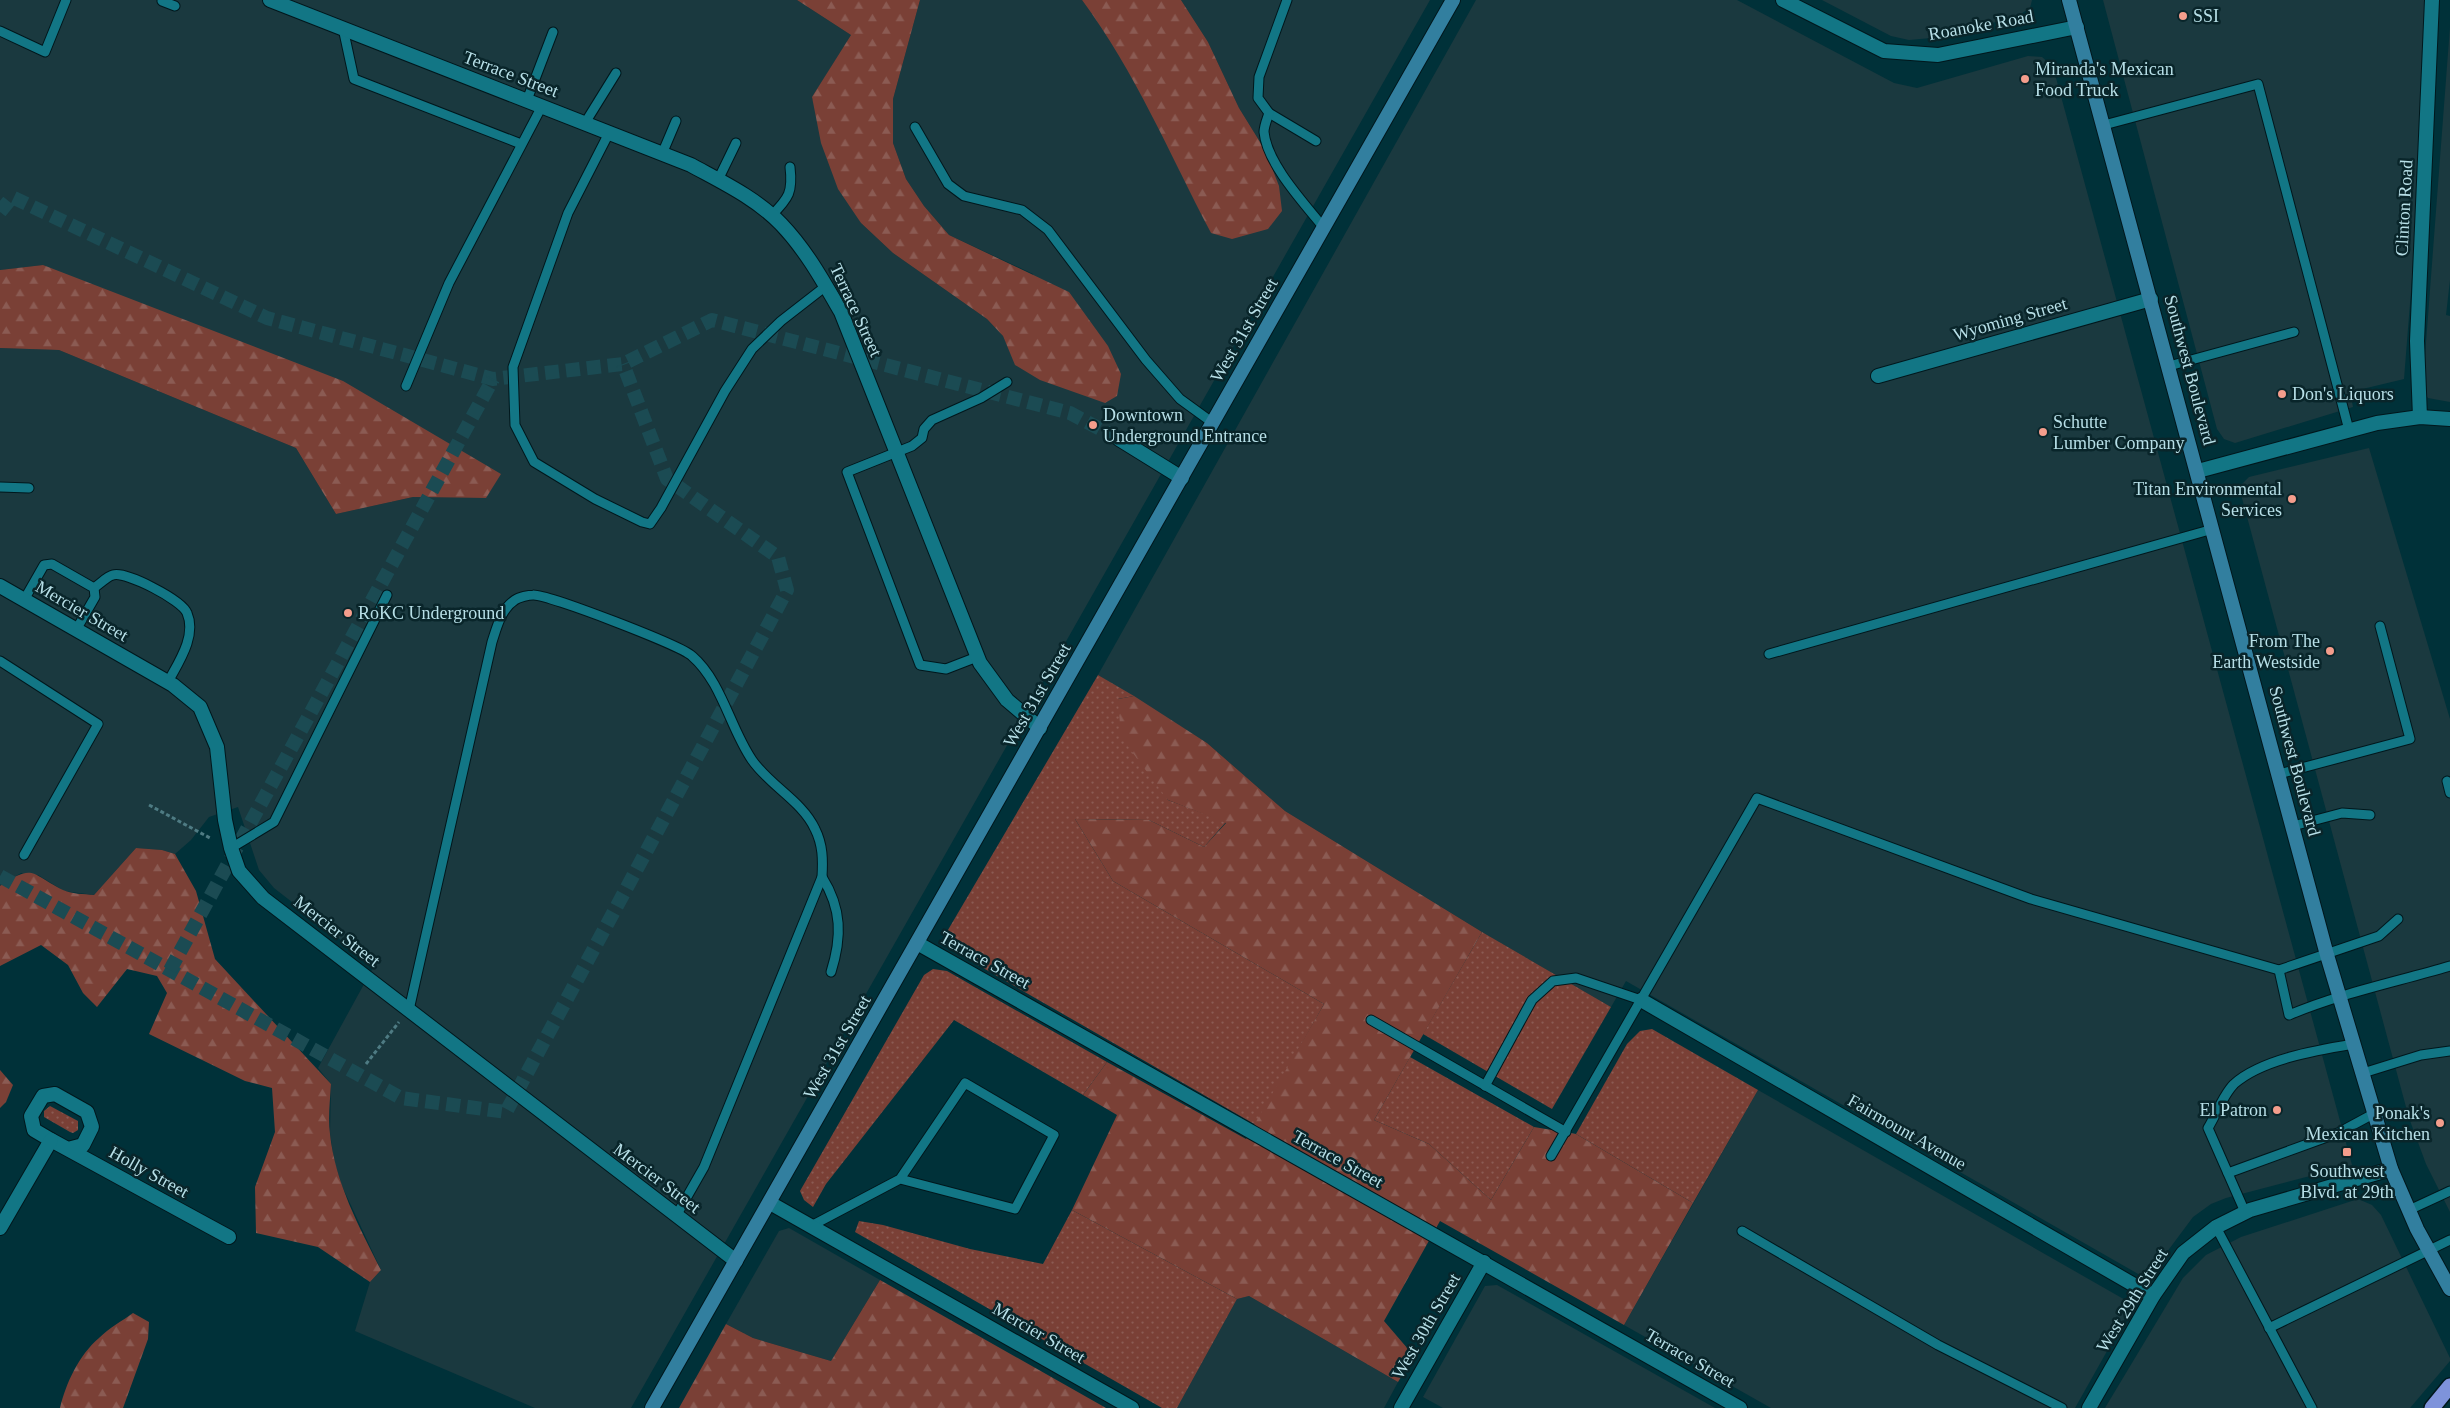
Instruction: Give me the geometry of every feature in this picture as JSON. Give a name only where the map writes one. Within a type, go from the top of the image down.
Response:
[{"type":"highway","points":[[2432,1408],[2450,1386]]},
{"type":"main road","name":"West 31st Street","points":[[652,1408],[1453,0]]},
{"type":"main road","name":"Southwest Boulevard","points":[[2069,0],[2198,470],[2327,955],[2391,1169],[2429,1251],[2450,1289]]},
{"type":"street","name":"Terrace Street","points":[[270,0],[691,165],[740,192],[780,223],[814,264],[841,312],[977,657],[1007,700],[1040,728]]},
{"type":"street","name":"Roanoke Road","points":[[1782,0],[1884,51],[1938,55],[2077,27]]},
{"type":"street","name":"Clinton Road","points":[[2420,417],[2417,341],[2432,0]]},
{"type":"street","name":"Wyoming Street","points":[[1878,376],[2151,299]]},
{"type":"street","points":[[2198,470],[2377,423],[2420,417],[2450,419]]},
{"type":"street","points":[[1119,439],[1182,478]]},
{"type":"street","name":"Mercier Street","points":[[0,586],[168,682],[200,707],[217,747],[224,820],[231,848],[239,871],[263,898],[736,1261]]},
{"type":"street","name":"Terrace Street","points":[[917,943],[1740,1408]]},
{"type":"street","name":"Fairmount Avenue","points":[[1642,1000],[2154,1296]]},
{"type":"street","points":[[0,1228],[51,1140],[34,1130],[31,1116],[43,1096],[55,1094],[86,1112],[92,1127],[83,1145],[68,1149]]},
{"type":"street","name":"Holly Street","points":[[51,1140],[229,1237]]},
{"type":"street","name":"West 29th Street","points":[[2089,1408],[2154,1296],[2183,1253],[2216,1227],[2245,1212],[2391,1169]]},
{"type":"street","name":"Mercier Street","points":[[770,1203],[1132,1408]]},
{"type":"street","name":"West 30th Street","points":[[1401,1408],[1484,1262]]},
{"type":"lane","points":[[0,31],[45,52],[66,0]]},
{"type":"lane","points":[[160,0],[175,6]]},
{"type":"lane","points":[[1287,0],[1259,77],[1258,98],[1269,113],[1316,141]]},
{"type":"lane","points":[[343,28],[354,79],[521,144]]},
{"type":"lane","points":[[527,100],[553,32]]},
{"type":"lane","points":[[585,124],[616,73]]},
{"type":"lane","points":[[2104,125],[2258,84],[2349,430]]},
{"type":"lane","points":[[406,386],[448,283],[542,106]]},
{"type":"lane","points":[[1269,113],[1264,130],[1268,149],[1294,190],[1324,228]]},
{"type":"lane","points":[[662,154],[676,121]]},
{"type":"lane","points":[[915,127],[948,184],[964,196],[1022,210],[1048,230],[1146,360],[1180,399],[1213,423]]},
{"type":"lane","points":[[609,133],[568,213],[513,367],[515,425],[534,462],[596,498],[642,522],[650,524],[658,514],[725,391],[752,349],[782,321],[826,286]]},
{"type":"lane","points":[[718,180],[736,143]]},
{"type":"lane","points":[[771,216],[787,200],[792,185],[790,167]]},
{"type":"lane","points":[[2169,366],[2294,332]]},
{"type":"lane","points":[[977,657],[946,669],[920,665],[847,472],[912,446],[922,438],[924,429],[932,420],[981,398],[1007,382]]},
{"type":"lane","points":[[0,487],[29,488]]},
{"type":"lane","points":[[1769,654],[2213,529]]},
{"type":"lane","points":[[24,600],[44,566],[52,564],[94,588]]},
{"type":"lane","points":[[94,588],[112,574],[127,575],[179,603],[187,613],[189,630],[185,649],[168,682]]},
{"type":"lane","points":[[76,630],[94,597],[94,588]]},
{"type":"lane","points":[[409,1010],[492,642],[500,616],[515,600],[534,594],[635,629],[690,654],[706,670],[751,759],[769,781],[805,812],[815,829],[824,853],[822,877],[704,1167],[676,1216]]},
{"type":"lane","points":[[231,848],[274,822],[386,595]]},
{"type":"lane","points":[[2279,774],[2410,739],[2380,626]]},
{"type":"lane","points":[[0,661],[98,724],[24,855]]},
{"type":"lane","points":[[2447,781],[2450,793]]},
{"type":"lane","points":[[1551,1156],[1757,798],[2031,899],[2279,970],[2379,936],[2398,919]]},
{"type":"lane","points":[[2293,826],[2342,813],[2370,815]]},
{"type":"lane","points":[[822,877],[833,895],[838,914],[838,940],[831,972]]},
{"type":"lane","points":[[2279,970],[2289,1015],[2340,995],[2374,988],[2450,966]]},
{"type":"lane","points":[[1485,1086],[1532,1000],[1553,981],[1576,978],[1642,1000]]},
{"type":"lane","points":[[1371,1020],[1566,1132]]},
{"type":"lane","points":[[2245,1212],[2208,1128],[2233,1085],[2264,1065],[2316,1050],[2354,1044]]},
{"type":"lane","points":[[2363,1073],[2420,1055],[2450,1051]]},
{"type":"lane","points":[[811,1226],[900,1180],[965,1083],[1054,1135],[1015,1209],[900,1180]]},
{"type":"lane","points":[[2228,1173],[2338,1133],[2375,1112]]},
{"type":"lane","points":[[2409,1210],[2450,1191]]},
{"type":"lane","points":[[2216,1227],[2312,1408]]},
{"type":"lane","points":[[1742,1231],[1938,1345],[2062,1408]]},
{"type":"lane","points":[[2269,1328],[2450,1240]]},
{"type":"path","points":[[149,805],[215,841]]},
{"type":"path","points":[[366,1064],[409,1010]]},
{"type":"shaded area","points":[[0,0],[797,0],[851,35],[812,98],[861,223],[893,253],[987,319],[1003,336],[1016,365],[1033,274],[949,235],[924,206],[906,179],[893,143],[893,99],[920,0],[1082,0],[1109,37],[1145,98],[1211,233],[1265,150],[1239,108],[1208,42],[1181,0],[1430,0],[631,1408],[535,1408],[355,1331],[370,1282],[381,1270],[342,1186],[334,1161],[330,1133],[331,1084],[318,1068],[374,966],[274,888],[259,870],[238,807],[209,817],[191,840],[175,854],[162,850],[136,848],[94,895],[64,891],[38,875],[21,873],[0,886],[0,348],[59,350],[296,448],[336,514],[413,497],[486,498],[43,265],[0,270]]},
{"type":"shaded area","points":[[1476,0],[1737,0],[1894,83],[1917,88],[2028,56],[2042,57],[2053,67],[2352,1165],[2226,1198],[2211,1204],[2193,1217],[2152,1272],[2140,1275],[1626,981],[1611,1007],[1482,932],[1285,811],[1207,743],[1098,675]]},
{"type":"shaded area","points":[[1822,0],[2032,0],[2030,8],[2016,17],[1931,38],[1909,40],[1891,36]]},
{"type":"shaded area","points":[[2103,0],[2434,0],[2404,379],[2350,392],[2353,407],[2235,443],[2224,439],[2217,429]]},
{"type":"shaded area","points":[[2450,27],[2450,280],[2446,315],[2450,316],[2450,402],[2428,398],[2424,393],[2423,382]]},
{"type":"shaded area","points":[[2369,448],[2450,719],[2450,1212],[2426,1164],[2409,1118],[2239,487],[2249,477]]},
{"type":"shaded area","points":[[1758,1090],[2127,1301],[2129,1312],[2075,1408],[1771,1408],[1624,1325]]},
{"type":"shaded area","points":[[2358,1199],[2372,1205],[2381,1215],[2450,1358],[2450,1361],[2410,1408],[2105,1408],[2183,1278],[2206,1255],[2241,1237]]},
{"type":"shaded area","points":[[789,1228],[880,1280],[831,1361],[753,1338],[726,1324],[779,1231]]},
{"type":"shaded area","points":[[1497,1285],[1715,1408],[1443,1408],[1423,1397],[1485,1286]]},
{"type":"shaded area","points":[[1249,1296],[1398,1382],[1384,1408],[1177,1408],[1237,1299]]},
{"type":"green space","points":[[797,0],[920,0],[893,99],[893,143],[906,179],[924,206],[949,235],[1069,292],[1108,346],[1121,374],[1117,396],[1105,403],[1040,380],[1015,365],[1003,336],[987,319],[893,253],[861,223],[838,189],[821,143],[812,97],[851,35]]},
{"type":"green space","points":[[1082,0],[1181,0],[1208,42],[1239,108],[1265,150],[1279,186],[1282,211],[1268,229],[1232,239],[1211,233],[1151,114],[1119,56]]},
{"type":"green space","points":[[43,265],[343,381],[501,474],[486,498],[413,497],[336,514],[296,448],[59,350],[0,348],[0,270]]},
{"type":"green space","points":[[1098,675],[1134,696],[1118,699],[1168,800],[1226,822],[1204,847],[1149,820],[1075,819],[1113,881],[1324,1004],[1256,1125],[950,949],[945,935]]},
{"type":"green space","points":[[1134,696],[1207,743],[1285,811],[1482,932],[1374,1120],[1429,1144],[1491,1200],[1534,1127],[1576,1134],[1693,1203],[1624,1325],[1440,1221],[1384,1321],[1414,1356],[1398,1382],[1249,1296],[1237,1299],[1072,1210],[1117,1115],[1083,1095],[1107,1062],[1246,1139],[1324,1004],[1113,881],[1075,819],[1149,820],[1204,847],[1226,823],[1168,800],[1121,737],[1118,699]]},
{"type":"green space","points":[[136,848],[162,850],[175,854],[196,891],[215,959],[331,1084],[329,1128],[337,1169],[349,1204],[381,1270],[370,1282],[318,1247],[256,1233],[255,1187],[275,1132],[272,1088],[245,1081],[149,1034],[167,993],[157,976],[127,969],[97,1007],[83,993],[68,965],[41,945],[0,966],[0,886],[20,875],[32,873],[66,891],[94,895]]},
{"type":"green space","points":[[1482,932],[1611,1007],[1552,1109],[1423,1034]]},
{"type":"green space","points":[[933,969],[947,971],[1107,1062],[1083,1095],[954,1020],[826,1184],[813,1207],[804,1200],[800,1191],[924,975]]},
{"type":"green space","points":[[1652,1029],[1758,1090],[1693,1203],[1576,1134],[1627,1044],[1640,1031]]},
{"type":"green space","points":[[1410,1057],[1534,1127],[1491,1200],[1429,1144],[1374,1120]]},
{"type":"green space","points":[[0,1070],[13,1085],[6,1102],[0,1108]]},
{"type":"green space","points":[[50,1106],[78,1121],[78,1130],[73,1133],[70,1132],[44,1117],[44,1111]]},
{"type":"green space","points":[[1072,1210],[1237,1299],[1177,1408],[1162,1408],[855,1232],[859,1221],[883,1225],[970,1249],[1043,1264]]},
{"type":"green space","points":[[880,1280],[1106,1408],[679,1408],[726,1324],[753,1338],[831,1361]]},
{"type":"green space","points":[[133,1313],[149,1322],[148,1339],[123,1408],[60,1408],[74,1370],[85,1353],[103,1334]]},
{"type":"tunnel","points":[[0,212],[12,197],[267,318],[493,379],[623,364],[712,320],[1070,413],[1119,439]]},
{"type":"tunnel","points":[[0,876],[401,1098],[506,1112],[787,590],[778,557],[667,479],[623,364]]},
{"type":"tunnel","points":[[170,970],[493,379]]},
{"type":"place","name":"SSI","points":[[2183,16]]},
{"type":"place","name":"Miranda's Mexican Food Truck","points":[[2025,79]]},
{"type":"place","name":"Don's Liquors","points":[[2282,394]]},
{"type":"place","name":"Downtown Underground Entrance","points":[[1093,425]]},
{"type":"place","name":"Schutte Lumber Company","points":[[2043,432]]},
{"type":"place","name":"Titan Environmental Services","points":[[2292,499]]},
{"type":"place","name":"RoKC Underground","points":[[348,613]]},
{"type":"place","name":"From The Earth Westside","points":[[2330,651]]},
{"type":"place","name":"El Patron","points":[[2277,1110]]},
{"type":"place","name":"Ponak's Mexican Kitchen","points":[[2440,1123]]},
{"type":"place","name":"Southwest Blvd. at 29th","points":[[2347,1152]]}]
